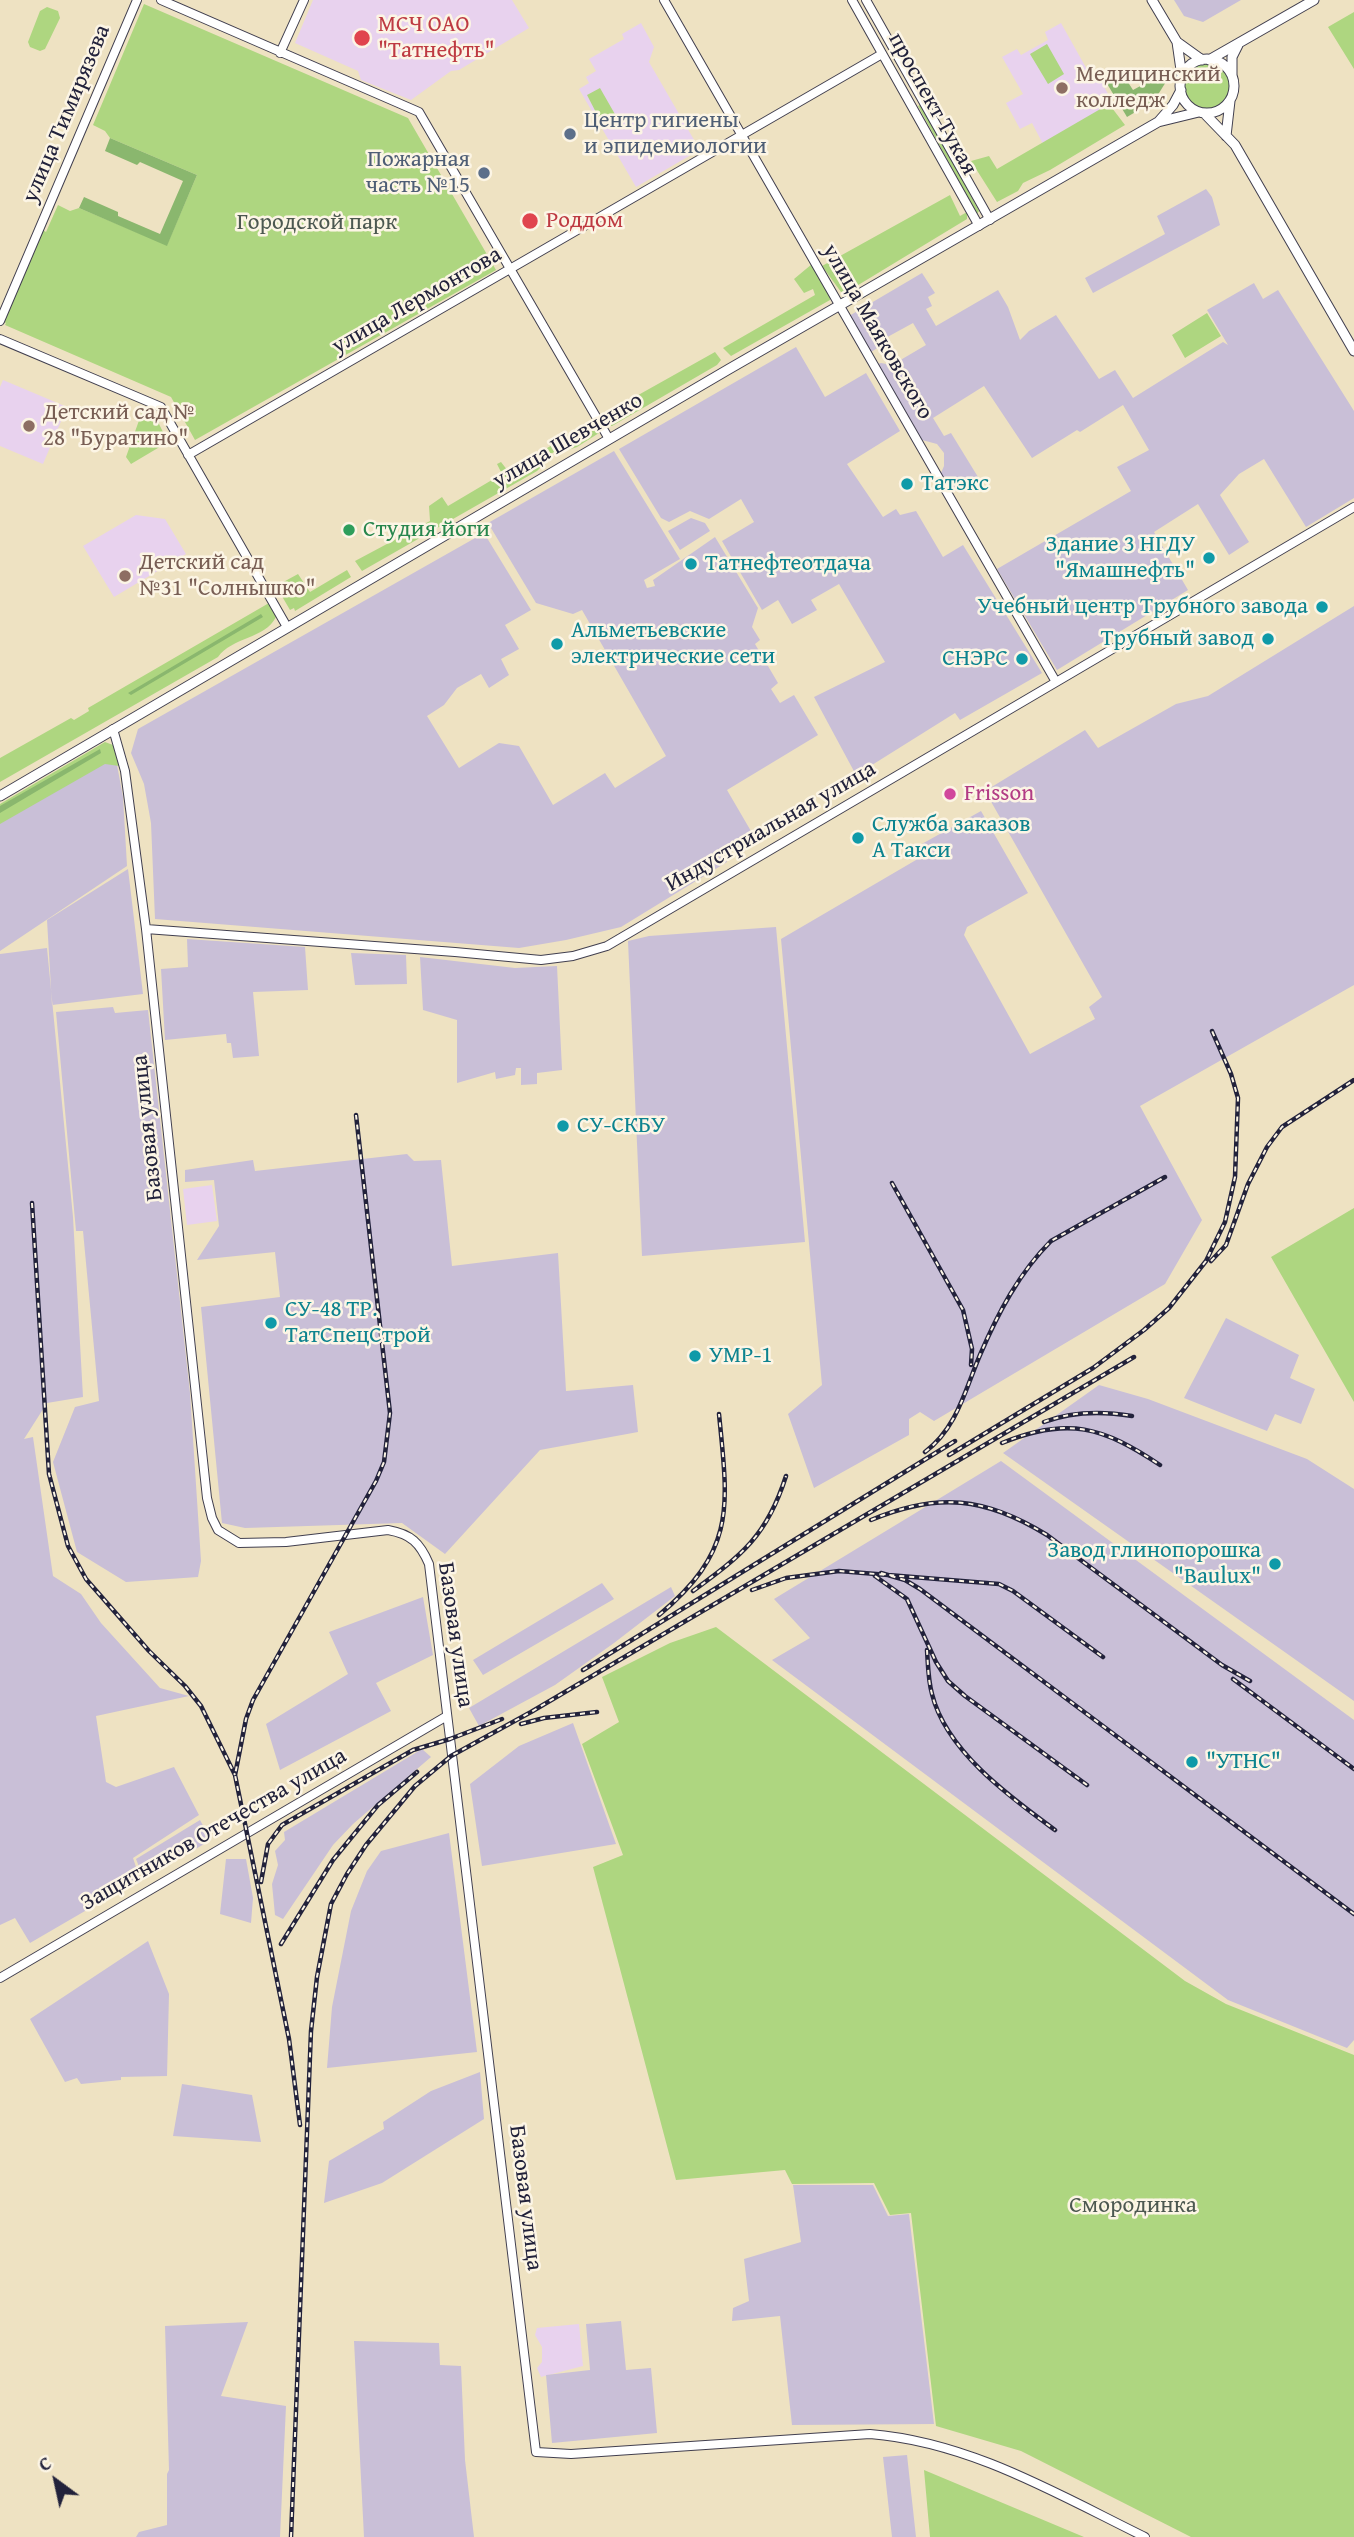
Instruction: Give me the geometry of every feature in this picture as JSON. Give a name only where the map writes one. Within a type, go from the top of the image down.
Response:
[{"type":"main road","points":[[1152,0],[1177,42],[1182,78],[1181,89],[1173,105],[1158,122]]},
{"type":"main road","points":[[1182,78],[1189,66],[1240,43],[1314,0]]},
{"type":"main road","points":[[1177,42],[1205,60],[1221,63],[1232,77]]},
{"type":"main road","points":[[1226,136],[1234,89],[1232,57],[1240,43]]},
{"type":"main road","points":[[1181,89],[1186,103],[1201,113],[1235,145],[1354,351]]},
{"type":"main road","points":[[1158,122],[1218,111],[1230,101]]},
{"type":"main road","name":"улица Шевченко","points":[[0,796],[609,439],[1158,122]]},
{"type":"street","name":"улица Тимирязева","points":[[0,321],[137,0]]},
{"type":"street","points":[[161,0],[419,112],[609,439]]},
{"type":"street","points":[[280,53],[304,0]]},
{"type":"street","name":"улица Маяковского","points":[[664,0],[1056,682]]},
{"type":"street","name":"проспект Тукая","points":[[852,0],[979,226]]},
{"type":"street","name":"проспект Тукая","points":[[866,0],[990,220]]},
{"type":"street","name":"улица Лермонтова","points":[[188,455],[883,54]]},
{"type":"street","points":[[912,106],[922,99]]},
{"type":"street","points":[[0,339],[161,407],[287,627]]},
{"type":"street","name":"Индустриальная улица","points":[[146,929],[455,951],[541,960],[573,956],[607,946],[1354,507]]},
{"type":"street","name":"Базовая улица","points":[[113,729],[125,774],[146,929],[207,1498],[212,1518],[218,1530],[239,1543],[286,1542],[388,1531],[411,1537],[419,1545],[429,1564],[537,2452],[571,2454],[870,2434],[893,2436],[951,2448],[991,2462],[1145,2537]]},
{"type":"street","name":"Защитников Отечества улица","points":[[0,1978],[447,1716]]},
{"type":"shaded area","points":[[313,0],[512,0],[529,28],[459,70],[451,71],[411,100],[361,80],[358,71],[295,43]]},
{"type":"shaded area","points":[[1174,0],[1241,0],[1203,22],[1184,16]]},
{"type":"shaded area","points":[[641,23],[654,47],[649,62],[697,145],[693,147],[696,152],[636,187],[579,89],[589,83],[586,77],[596,71],[589,59],[624,39],[622,34]]},
{"type":"shaded area","name":"Медицинский колледж","points":[[1061,23],[1094,82],[1100,79],[1114,105],[1043,144],[1032,123],[1020,129],[1006,103],[1023,94],[1002,57],[1017,49],[1021,55],[1048,40],[1045,32]]},
{"type":"shaded area","points":[[1206,189],[1212,197],[1220,225],[1093,293],[1085,278],[1165,234],[1157,216]]},
{"type":"shaded area","points":[[922,273],[935,293],[928,297],[932,306],[926,309],[936,326],[998,290],[1008,307],[1020,340],[1029,331],[1056,315],[1099,379],[1115,370],[1133,398],[1223,342],[1228,345],[1207,310],[1254,283],[1263,299],[1278,290],[1354,411],[1354,498],[1306,527],[1264,459],[1239,474],[1220,495],[1249,542],[1229,555],[1198,504],[1154,532],[1188,590],[1057,670],[997,569],[1131,491],[1117,467],[1149,450],[1123,405],[1032,458],[984,386],[933,418],[944,436],[951,433],[978,477],[952,493],[941,473],[944,453],[937,444],[922,440],[878,364],[892,365],[926,345],[913,323],[882,340],[884,344],[871,352],[849,316]]},
{"type":"shaded area","points":[[796,347],[825,397],[866,373],[900,431],[847,464],[883,517],[896,509],[900,515],[916,511],[943,557],[963,545],[1042,673],[960,720],[955,713],[856,775],[814,697],[885,662],[839,584],[811,600],[817,610],[792,624],[778,600],[762,610],[722,541],[754,522],[741,499],[709,519],[690,511],[669,522],[661,518],[619,449]]},
{"type":"shaded area","name":"Детский сад № 28 \"Буратино\"","points":[[3,380],[67,407],[43,464],[0,446],[0,387]]},
{"type":"shaded area","points":[[614,451],[680,559],[644,580],[647,588],[655,586],[653,580],[715,537],[758,608],[752,627],[760,640],[755,644],[778,683],[771,689],[780,703],[794,695],[818,735],[727,790],[755,838],[724,856],[727,862],[621,927],[519,948],[155,919],[151,823],[144,784],[131,753],[138,729],[484,533],[531,610],[505,625],[519,649],[501,659],[509,675],[489,688],[481,674],[457,688],[444,705],[427,716],[459,768],[499,743],[519,746],[553,805],[605,773],[615,788],[666,756],[582,610],[573,614],[536,603],[488,523]]},
{"type":"shaded area","name":"Детский сад №31 \"Солнышко\"","points":[[136,515],[165,519],[186,554],[114,597],[83,546]]},
{"type":"shaded area","points":[[691,518],[705,523],[710,531],[680,550],[668,531]]},
{"type":"shaded area","points":[[1354,606],[1354,985],[1140,1106],[1202,1220],[1165,1284],[934,1421],[920,1412],[909,1419],[909,1435],[814,1488],[788,1414],[822,1385],[781,939],[916,860],[920,845],[981,811],[1028,893],[967,927],[964,935],[1030,1054],[1095,1019],[1089,1007],[1102,997],[985,791],[1085,730],[1098,748],[1176,704],[1208,696]]},
{"type":"shaded area","points":[[107,759],[117,765],[123,797],[127,866],[0,951],[0,819]]},
{"type":"shaded area","points":[[128,869],[143,994],[52,1005],[47,920]]},
{"type":"shaded area","points":[[776,927],[805,1242],[642,1256],[628,941],[649,936]]},
{"type":"shaded area","points":[[187,939],[305,947],[308,990],[253,992],[259,1056],[233,1058],[231,1043],[227,1043],[226,1034],[165,1040],[161,969],[188,967]]},
{"type":"shaded area","points":[[47,948],[73,1217],[83,1397],[47,1403],[24,1439],[33,1437],[53,1576],[81,1594],[101,1623],[160,1688],[189,1696],[96,1716],[106,1782],[116,1787],[174,1767],[199,1815],[133,1858],[140,1879],[30,1943],[15,1918],[0,1925],[0,954]]},
{"type":"shaded area","points":[[351,953],[406,955],[407,984],[355,985]]},
{"type":"shaded area","points":[[420,957],[515,968],[557,966],[562,1070],[537,1073],[537,1084],[521,1085],[521,1068],[516,1068],[515,1075],[496,1079],[495,1072],[457,1083],[457,1020],[423,1010]]},
{"type":"shaded area","points":[[113,1007],[115,1013],[148,1010],[190,1393],[201,1561],[198,1577],[126,1582],[77,1552],[53,1462],[75,1407],[99,1401],[83,1231],[76,1231],[56,1012]]},
{"type":"shaded area","name":"СУ-48 ТР. ТатСпецСтрой","points":[[407,1154],[414,1161],[441,1160],[452,1266],[558,1253],[566,1391],[633,1385],[638,1432],[540,1450],[445,1554],[402,1523],[245,1528],[222,1523],[201,1307],[280,1297],[275,1252],[197,1260],[219,1226],[214,1180],[185,1182],[185,1170],[253,1160],[255,1171]]},
{"type":"shaded area","points":[[212,1185],[217,1221],[187,1225],[183,1189]]},
{"type":"shaded area","points":[[1226,1318],[1299,1355],[1290,1378],[1315,1389],[1301,1424],[1275,1414],[1267,1431],[1184,1398]]},
{"type":"shaded area","points":[[1099,1385],[1148,1399],[1307,1459],[1354,1489],[1354,1701],[1003,1453]]},
{"type":"shaded area","points":[[1001,1461],[1354,1720],[1354,2040],[1347,2048],[1228,2000],[772,1660],[810,1638],[774,1599]]},
{"type":"shaded area","points":[[602,1583],[614,1599],[483,1675],[473,1660]]},
{"type":"shaded area","points":[[671,1587],[675,1596],[614,1643],[555,1685],[479,1726],[469,1708]]},
{"type":"shaded area","points":[[423,1597],[433,1655],[376,1683],[391,1711],[280,1770],[266,1724],[348,1674],[329,1632]]},
{"type":"shaded area","points":[[573,1723],[616,1844],[482,1866],[470,1784],[519,1746]]},
{"type":"shaded area","points":[[422,1749],[431,1757],[353,1824],[333,1845],[283,1919],[275,1915],[272,1884],[278,1865],[275,1851],[285,1840],[284,1832]]},
{"type":"shaded area","points":[[200,1820],[211,1840],[144,1879],[136,1859]]},
{"type":"shaded area","points":[[449,1833],[477,2052],[327,2068],[332,2007],[351,1911],[367,1871],[381,1851]]},
{"type":"shaded area","points":[[226,1859],[246,1859],[253,1898],[251,1923],[220,1914]]},
{"type":"shaded area","points":[[148,1941],[169,1994],[167,2076],[121,2077],[121,2080],[81,2084],[77,2078],[65,2082],[30,2019]]},
{"type":"shaded area","points":[[480,2072],[484,2119],[382,2183],[324,2203],[329,2161],[384,2129],[383,2122],[431,2091]]},
{"type":"shaded area","points":[[182,2084],[252,2095],[261,2142],[173,2136]]},
{"type":"shaded area","points":[[793,2185],[873,2185],[888,2216],[909,2214],[934,2424],[792,2425],[780,2316],[732,2321],[733,2308],[749,2301],[744,2259],[801,2242]]},
{"type":"shaded area","points":[[621,2321],[626,2370],[651,2368],[657,2433],[552,2443],[546,2375],[590,2370],[586,2324]]},
{"type":"shaded area","points":[[248,2322],[221,2396],[286,2406],[280,2537],[136,2537],[139,2532],[167,2525],[169,2470],[165,2326]]},
{"type":"shaded area","points":[[579,2324],[583,2366],[541,2377],[537,2368],[542,2362],[542,2347],[535,2335],[537,2328]]},
{"type":"shaded area","points":[[354,2341],[439,2343],[440,2365],[461,2366],[465,2460],[474,2537],[364,2537]]},
{"type":"shaded area","points":[[907,2455],[916,2537],[892,2537],[883,2457]]},
{"type":"green space","name":"Городской парк","points":[[144,4],[408,118],[496,270],[195,440],[171,397],[5,325],[2,321],[43,230],[46,232],[58,205],[70,211],[79,208],[167,245],[197,175],[110,138],[105,131],[93,125]]},
{"type":"green space","points":[[47,7],[58,11],[60,18],[45,49],[40,51],[30,47],[28,42],[40,11]]},
{"type":"green space","points":[[1354,12],[1354,69],[1328,27]]},
{"type":"green space","points":[[1047,44],[1064,74],[1048,84],[1030,54]]},
{"type":"green space","points":[[1207,63],[1223,70],[1230,86],[1223,102],[1207,109],[1191,102],[1184,86],[1191,70]]},
{"type":"green space","points":[[1166,72],[1169,77],[1154,101],[1127,117],[1106,82],[1122,73],[1133,90]]},
{"type":"green space","points":[[600,88],[616,116],[602,124],[587,95]]},
{"type":"green space","points":[[922,104],[979,211],[977,214],[918,106]]},
{"type":"green space","points":[[1109,104],[1125,125],[1023,183],[1018,191],[997,202],[971,161],[989,156],[997,169]]},
{"type":"green space","points":[[110,138],[197,175],[167,246],[79,208],[84,197],[118,212],[118,216],[160,234],[183,181],[140,162],[137,165],[105,151]]},
{"type":"green space","points":[[950,195],[960,216],[967,212],[967,219],[850,290],[841,292],[822,266]]},
{"type":"green space","points":[[812,264],[830,300],[731,356],[723,348],[815,295],[813,289],[804,293],[794,279]]},
{"type":"green space","points":[[1207,313],[1221,336],[1185,358],[1172,335]]},
{"type":"green space","points":[[715,352],[721,360],[717,365],[612,426],[607,426],[599,417]]},
{"type":"green space","points":[[142,412],[158,422],[168,442],[131,464],[126,457]]},
{"type":"green space","points":[[593,421],[599,433],[577,447],[562,452],[559,449],[544,458],[546,462],[537,471],[362,571],[355,561],[430,521],[429,506],[442,497],[448,506],[502,474],[497,464],[501,462],[508,471]]},
{"type":"green space","points":[[347,570],[351,577],[295,611],[294,608],[290,610],[276,586],[298,574],[310,592]]},
{"type":"green space","points":[[269,603],[276,617],[264,630],[231,645],[218,657],[0,782],[0,758],[71,718],[74,720],[89,711],[88,708]]},
{"type":"green space","points":[[261,614],[263,617],[131,695],[128,693]]},
{"type":"green space","points":[[105,742],[113,745],[119,766],[105,764],[0,824],[0,804]]},
{"type":"green space","points":[[100,749],[101,753],[0,813],[0,806]]},
{"type":"green space","points":[[1354,1208],[1354,1402],[1271,1257]]},
{"type":"green space","name":"Смородинка","points":[[716,1627],[1185,1981],[1226,2004],[1354,2055],[1354,2537],[1191,2537],[1021,2451],[936,2426],[911,2213],[890,2215],[874,2183],[792,2184],[785,2170],[676,2180],[593,1867],[623,1855],[582,1744],[619,1722],[602,1677],[670,1643]]},
{"type":"green space","points":[[924,2470],[1084,2537],[930,2537]]},
{"type":"railway","points":[[949,1455],[1093,1368],[1144,1330],[1169,1308],[1206,1261],[1225,1222],[1235,1177],[1238,1098],[1231,1074],[1212,1031]]},
{"type":"railway","points":[[1211,1261],[1226,1245],[1248,1184],[1267,1147],[1282,1127],[1354,1080]]},
{"type":"railway","points":[[300,2125],[289,2039],[235,1775],[246,1719],[253,1700],[376,1481],[384,1462],[390,1413],[356,1115]]},
{"type":"railway","points":[[925,1452],[953,1420],[1002,1309],[1019,1280],[1040,1253],[1051,1241],[1165,1177]]},
{"type":"railway","points":[[892,1183],[963,1310],[972,1349],[971,1365]]},
{"type":"railway","points":[[32,1203],[49,1474],[68,1546],[86,1579],[201,1706],[235,1775]]},
{"type":"railway","points":[[291,2537],[311,2031],[317,1977],[331,1904],[366,1845],[415,1786],[451,1756],[531,1712],[1134,1357]]},
{"type":"railway","points":[[1044,1422],[1088,1413],[1132,1416]]},
{"type":"railway","points":[[659,1615],[703,1569],[715,1547],[722,1525],[725,1501],[719,1414]]},
{"type":"railway","points":[[1002,1443],[1047,1430],[1084,1430],[1121,1442],[1160,1465]]},
{"type":"railway","points":[[583,1670],[955,1441]]},
{"type":"railway","points":[[693,1591],[726,1566],[751,1542],[770,1514],[786,1476]]},
{"type":"railway","points":[[871,1520],[895,1511],[940,1502],[982,1506],[1003,1513],[1047,1535],[1222,1665],[1250,1681]]},
{"type":"railway","points":[[752,1590],[786,1578],[839,1571],[999,1584],[1013,1591],[1103,1657]]},
{"type":"railway","points":[[881,1573],[905,1580],[920,1589],[1354,1914]]},
{"type":"railway","points":[[875,1576],[907,1599],[936,1662],[948,1681],[1087,1785]]},
{"type":"railway","points":[[927,1650],[932,1694],[939,1715],[951,1735],[982,1771],[1055,1830]]},
{"type":"railway","points":[[1233,1679],[1354,1769]]},
{"type":"railway","points":[[521,1724],[544,1718],[597,1712]]},
{"type":"railway","points":[[261,1882],[268,1844],[282,1825],[413,1750],[502,1719]]},
{"type":"railway","points":[[281,1944],[333,1860],[378,1805],[417,1772]]},
{"type":"place","name":"МСЧ ОАО \"Татнефть\"","points":[[362,38]]},
{"type":"place","name":"Медицинский колледж","points":[[1062,88]]},
{"type":"place","name":"Центр гигиены и эпидемиологии","points":[[570,134]]},
{"type":"place","name":"Пожарная часть №15","points":[[484,173]]},
{"type":"place","name":"Роддом","points":[[530,221]]},
{"type":"place","name":"Детский сад № 28 \"Буратино\"","points":[[29,426]]},
{"type":"place","name":"Татэкс","points":[[907,484]]},
{"type":"place","name":"Студия йоги","points":[[349,530]]},
{"type":"place","name":"Здание 3 НГДУ \"Ямашнефть\"","points":[[1209,558]]},
{"type":"place","name":"Татнефтеотдача","points":[[691,564]]},
{"type":"place","name":"Детский сад №31 \"Солнышко\"","points":[[125,576]]},
{"type":"place","name":"Учебный центр Трубного завода","points":[[1322,607]]},
{"type":"place","name":"Трубный завод","points":[[1268,639]]},
{"type":"place","name":"Альметьевские электрические сети","points":[[557,644]]},
{"type":"place","name":"СНЭРС","points":[[1022,659]]},
{"type":"place","name":"Frisson","points":[[950,794]]},
{"type":"place","name":"Служба заказов А Такси","points":[[858,838]]},
{"type":"place","name":"СУ-СКБУ","points":[[563,1126]]},
{"type":"place","name":"СУ-48 ТР. ТатСпецСтрой","points":[[271,1323]]},
{"type":"place","name":"УМР-1","points":[[695,1356]]},
{"type":"place","name":"Завод глинопорошка \"Baulux\"","points":[[1275,1564]]},
{"type":"place","name":"\"УТНС\"","points":[[1192,1762]]}]
